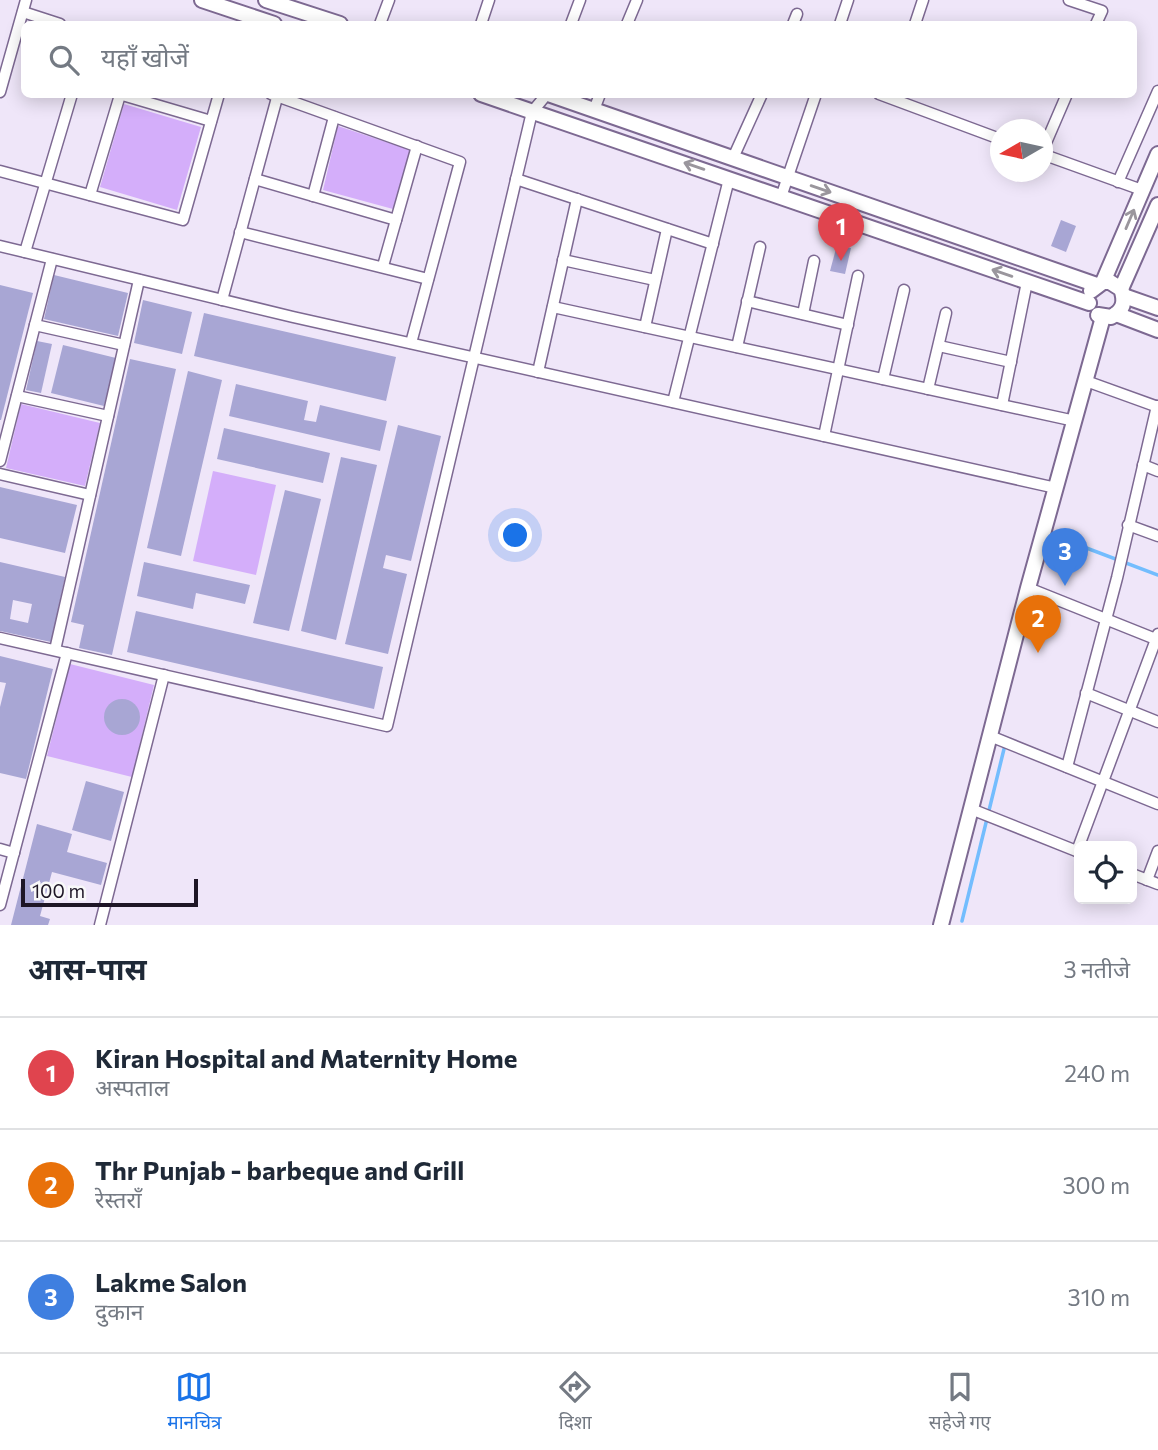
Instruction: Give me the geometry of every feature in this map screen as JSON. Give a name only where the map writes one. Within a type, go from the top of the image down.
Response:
[{"type":"street","points":[[0,92],[3,71],[26,0]]},
{"type":"street","points":[[202,0],[265,21]]},
{"type":"street","points":[[267,0],[331,21]]},
{"type":"street","points":[[381,21],[389,0]]},
{"type":"street","points":[[482,21],[489,0]]},
{"type":"street","points":[[572,21],[580,0]]},
{"type":"street","points":[[628,21],[637,0]]},
{"type":"street","points":[[841,21],[848,0]]},
{"type":"street","points":[[917,21],[923,0]]},
{"type":"street","points":[[1069,0],[1102,11],[1097,21]]},
{"type":"street","points":[[23,12],[51,21]]},
{"type":"street","points":[[794,21],[797,13]]},
{"type":"street","points":[[1118,181],[1158,91]]},
{"type":"street","points":[[25,252],[71,98]]},
{"type":"street","points":[[90,195],[119,98]]},
{"type":"street","points":[[130,98],[211,121]]},
{"type":"street","points":[[0,171],[183,220],[218,98]]},
{"type":"street","points":[[222,300],[274,98]]},
{"type":"street","points":[[283,98],[460,162],[411,343]]},
{"type":"street","points":[[492,98],[1089,303]]},
{"type":"street","points":[[0,638],[387,726],[532,112],[544,98]]},
{"type":"street","points":[[559,98],[1100,283],[1116,284],[1122,293],[1158,307]]},
{"type":"street","points":[[594,110],[598,98]]},
{"type":"street","points":[[733,158],[760,98]]},
{"type":"street","points":[[781,197],[815,98]]},
{"type":"street","points":[[891,98],[990,135]]},
{"type":"street","points":[[1053,127],[1065,98]]},
{"type":"street","points":[[313,196],[334,117]]},
{"type":"street","points":[[383,266],[417,146]]},
{"type":"street","points":[[1158,154],[1100,283],[1092,290],[1089,303],[1093,311],[1158,330]]},
{"type":"street","points":[[1053,157],[1142,190]]},
{"type":"street","points":[[255,179],[396,220]]},
{"type":"street","points":[[516,179],[713,244]]},
{"type":"street","points":[[673,402],[729,179]]},
{"type":"street","points":[[537,372],[577,199]]},
{"type":"street","points":[[941,925],[977,812],[990,736],[1086,380],[1110,316],[1123,306],[1122,293],[1158,205]]},
{"type":"street","points":[[645,327],[667,229]]},
{"type":"street","points":[[240,232],[428,279]]},
{"type":"street","points":[[0,246],[222,300],[1056,488]]},
{"type":"street","points":[[737,347],[760,247]]},
{"type":"street","points":[[0,461],[52,259]]},
{"type":"street","points":[[563,260],[655,280]]},
{"type":"street","points":[[803,314],[814,261]]},
{"type":"street","points":[[824,436],[858,276]]},
{"type":"street","points":[[55,650],[139,280]]},
{"type":"street","points":[[1002,405],[1027,282]]},
{"type":"street","points":[[883,379],[905,290]]},
{"type":"street","points":[[747,301],[848,325]]},
{"type":"street","points":[[553,307],[1074,421]]},
{"type":"street","points":[[928,389],[946,313]]},
{"type":"street","points":[[35,325],[124,345]]},
{"type":"street","points":[[939,346],[1011,362]]},
{"type":"street","points":[[1067,767],[1158,407],[1086,380]]},
{"type":"street","points":[[17,396],[108,416]]},
{"type":"street","points":[[1143,465],[1158,471]]},
{"type":"street","points":[[0,474],[90,495]]},
{"type":"street","points":[[1128,525],[1158,536]]},
{"type":"street","points":[[1028,588],[1157,638],[1082,841]]},
{"type":"street","points":[[0,905],[67,653]]},
{"type":"street","points":[[100,925],[164,675]]},
{"type":"street","points":[[1086,692],[1158,722]]},
{"type":"street","points":[[990,736],[1158,804]]},
{"type":"street","points":[[977,812],[1074,850]]},
{"type":"street","points":[[0,849],[14,853]]},
{"type":"street","points":[[1147,880],[1158,851]]},
{"type":"street","points":[[1137,876],[1158,884]]},
{"type":"shaded area","points":[[124,104],[201,127],[177,210],[100,187]]},
{"type":"shaded area","points":[[338,126],[410,150],[393,209],[323,190]]},
{"type":"shaded area","points":[[21,404],[100,423],[85,486],[6,468]]},
{"type":"shaded area","points":[[213,471],[276,485],[256,575],[193,561]]},
{"type":"shaded area","points":[[70,664],[154,685],[132,777],[47,756]]},
{"type":"building","points":[[1061,220],[1076,226],[1066,252],[1051,246]]},
{"type":"building","points":[[837,245],[851,248],[845,274],[830,271]]},
{"type":"building","points":[[54,275],[128,293],[118,336],[44,319]]},
{"type":"building","points":[[0,285],[33,293],[1,420],[0,420]]},
{"type":"building","points":[[143,300],[192,312],[182,354],[134,343]]},
{"type":"building","points":[[204,313],[396,357],[386,401],[194,356]]},
{"type":"building","points":[[37,341],[52,344],[41,393],[26,390]]},
{"type":"building","points":[[63,345],[116,358],[104,406],[51,393]]},
{"type":"building","points":[[130,359],[176,369],[112,655],[79,648],[84,625],[71,622]]},
{"type":"building","points":[[188,371],[222,380],[181,556],[147,548]]},
{"type":"building","points":[[236,384],[308,401],[304,420],[316,422],[320,405],[387,421],[380,451],[229,416]]},
{"type":"building","points":[[398,425],[441,436],[411,561],[386,555],[383,568],[407,574],[388,654],[345,644]]},
{"type":"building","points":[[224,428],[330,453],[323,483],[217,459]]},
{"type":"building","points":[[341,457],[377,465],[336,640],[301,631]]},
{"type":"building","points":[[0,487],[77,505],[65,553],[0,538]]},
{"type":"building","points":[[285,490],[321,499],[289,631],[253,623]]},
{"type":"building","points":[[0,562],[65,577],[51,642],[0,631]],"holes":[[[13,600],[32,604],[28,623],[10,619]]]},
{"type":"building","points":[[144,562],[250,585],[245,604],[196,593],[193,609],[137,596]]},
{"type":"building","points":[[136,611],[383,667],[374,709],[127,652]]},
{"type":"building","points":[[0,656],[53,669],[26,779],[0,773],[0,707],[6,683],[0,682]]},
{"type":"building","points":[[122,699],[135,704],[140,717],[135,730],[122,735],[109,730],[104,717],[109,704]]},
{"type":"building","points":[[86,781],[124,792],[111,841],[72,830]]},
{"type":"building","points":[[37,824],[72,834],[67,852],[107,863],[101,885],[52,872],[40,916],[50,919],[48,925],[11,925]]},
{"type":"waterway","points":[[1053,564],[1058,548],[1068,541],[1158,575]]},
{"type":"waterway","points":[[962,921],[1004,749]]},
{"type":"place","name":"Kiran Hospital and Maternity Home","points":[[841,261]]},
{"type":"place","name":"Lakme Salon","points":[[1065,586]]},
{"type":"place","name":"Thr Punjab - barbeque and Grill","points":[[1038,653]]}]
